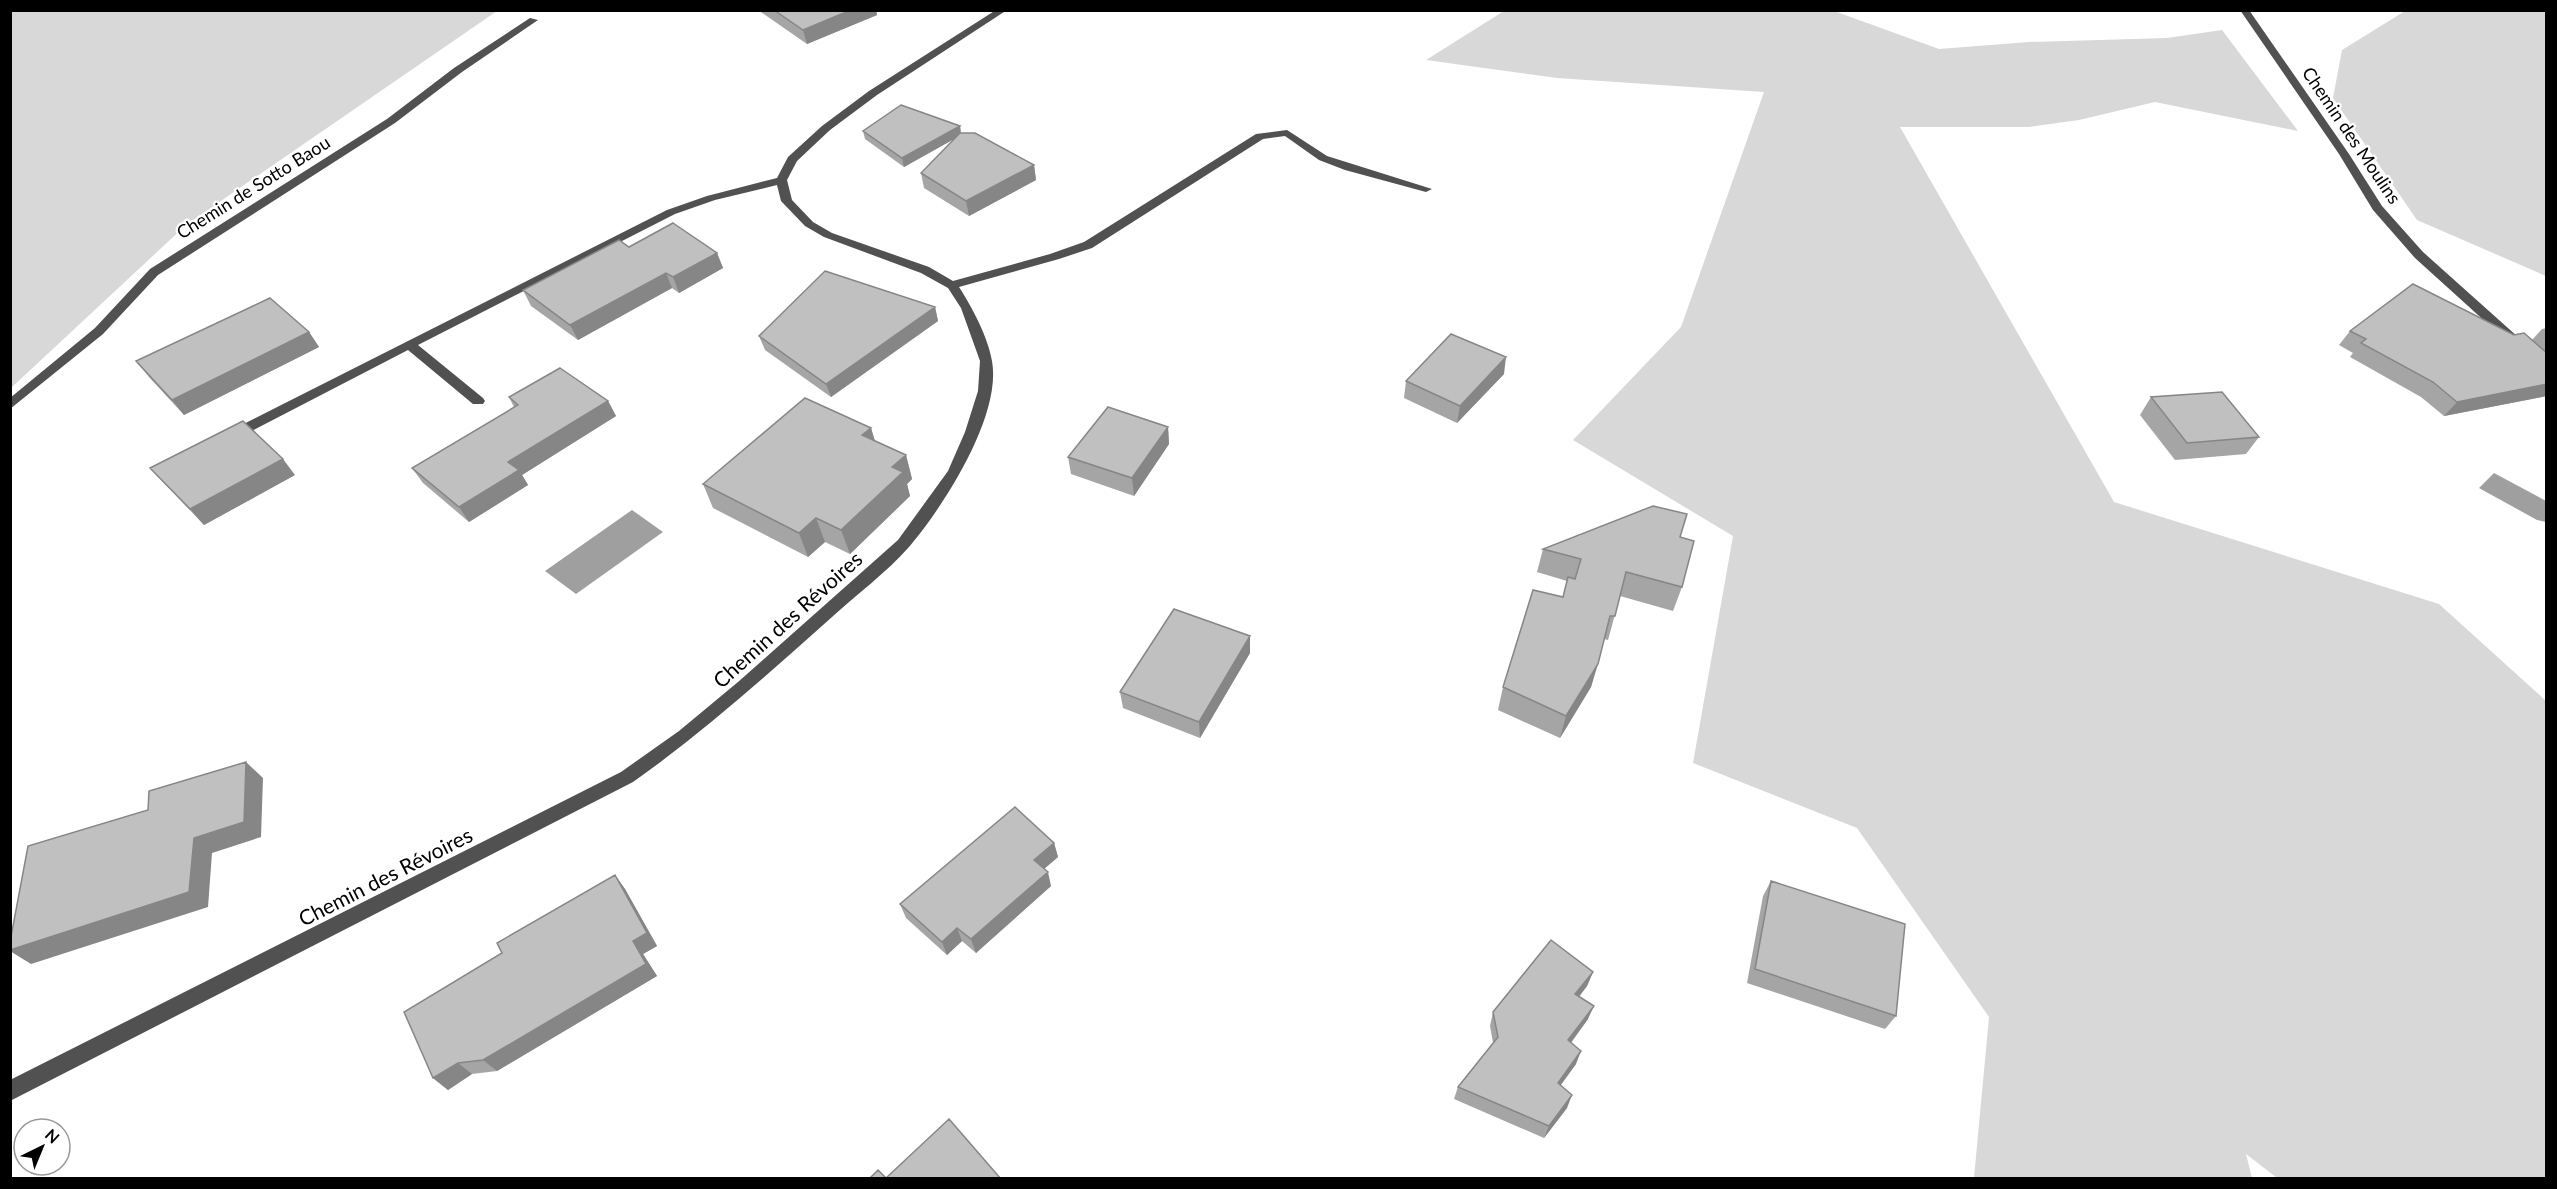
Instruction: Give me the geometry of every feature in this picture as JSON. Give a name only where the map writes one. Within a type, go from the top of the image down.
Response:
[{"type":"street","points":[[220,442],[671,212],[711,198],[781,180],[792,159],[826,128],[873,93],[1003,10]]},
{"type":"street","name":"Chemin des Moulins","points":[[2244,10],[2344,154],[2377,208],[2419,255],[2547,369]]},
{"type":"street","name":"Chemin de Sotto Baou","points":[[10,405],[99,331],[154,272],[391,121],[458,70],[533,20]]},
{"type":"street","points":[[952,285],[998,270],[1060,256],[1088,245],[1260,136],[1287,133],[1323,158],[1349,168],[1426,189]]},
{"type":"street","name":"Chemin des Révoires","points":[[10,1091],[627,777],[686,736],[903,544],[954,474],[972,432],[985,391],[986,361],[967,308],[952,285],[925,270],[828,235],[809,224],[787,201],[781,180]]},
{"type":"street","points":[[409,344],[478,400]]},
{"type":"shaded area","points":[[11,10],[497,11],[186,225],[11,388]]},
{"type":"shaded area","points":[[1504,11],[1834,11],[1939,49],[2029,42],[2167,38],[2222,30],[2298,131],[2155,102],[2079,120],[2029,127],[1900,127],[2114,502],[2439,604],[2546,701],[2546,1178],[2277,1178],[2246,1154],[2252,1178],[1974,1178],[1989,1017],[1857,828],[1693,763],[1733,536],[1573,440],[1681,327],[1764,92],[1557,78],[1426,60]]},
{"type":"shaded area","points":[[2405,11],[2546,11],[2546,276],[2417,220],[2333,98],[2342,50]]},
{"type":"shaded area","points":[[2494,473],[2546,501],[2546,522],[2537,520],[2479,488]]},
{"type":"shaded area","points":[[632,510],[663,532],[576,594],[545,571]]},
{"type":"building","points":[[774,10],[851,10],[803,30]]},
{"type":"building","points":[[901,105],[960,126],[902,158],[863,131]]},
{"type":"building","points":[[960,133],[975,133],[1034,165],[966,201],[921,173]]},
{"type":"building","points":[[673,223],[717,253],[673,277],[666,273],[570,325],[523,290],[619,240],[629,247]]},
{"type":"building","points":[[825,271],[935,307],[826,384],[759,336]]},
{"type":"building","points":[[2413,284],[2514,335],[2524,333],[2547,353],[2547,384],[2457,402],[2433,382],[2361,343],[2366,339],[2350,331]]},
{"type":"building","points":[[270,298],[309,332],[172,400],[136,361]]},
{"type":"building","points":[[1451,334],[1506,357],[1460,406],[1406,381]]},
{"type":"building","points":[[560,368],[608,401],[508,462],[519,470],[459,507],[412,468],[518,405],[509,397]]},
{"type":"building","points":[[2222,392],[2259,437],[2187,443],[2151,397]]},
{"type":"building","points":[[805,398],[871,428],[862,435],[906,455],[892,467],[903,472],[841,530],[816,518],[799,533],[703,484]]},
{"type":"building","points":[[1108,407],[1168,427],[1132,478],[1068,457]]},
{"type":"building","points":[[243,421],[283,459],[190,509],[150,468]]},
{"type":"building","points":[[1653,506],[1687,514],[1680,537],[1694,541],[1682,587],[1626,572],[1615,616],[1610,616],[1598,664],[1566,716],[1503,687],[1533,590],[1563,597],[1568,577],[1575,579],[1581,559],[1543,549]]},
{"type":"building","points":[[1174,609],[1250,636],[1199,722],[1120,692]]},
{"type":"building","points":[[246,762],[244,822],[194,838],[189,892],[10,950],[28,846],[148,810],[149,791]]},
{"type":"building","points":[[1015,807],[1054,843],[1034,860],[1048,872],[971,939],[957,928],[942,942],[900,904]]},
{"type":"building","points":[[615,875],[647,933],[633,941],[646,964],[483,1060],[458,1063],[433,1078],[404,1012],[502,953],[497,943]]},
{"type":"building","points":[[1771,881],[1905,924],[1896,1016],[1755,969]]},
{"type":"building","points":[[1551,940],[1593,972],[1575,994],[1594,1006],[1568,1040],[1581,1051],[1558,1083],[1572,1095],[1549,1126],[1458,1087],[1498,1037],[1493,1012]]},
{"type":"building","points":[[949,1119],[1001,1179],[869,1179],[878,1170],[886,1178]]}]
